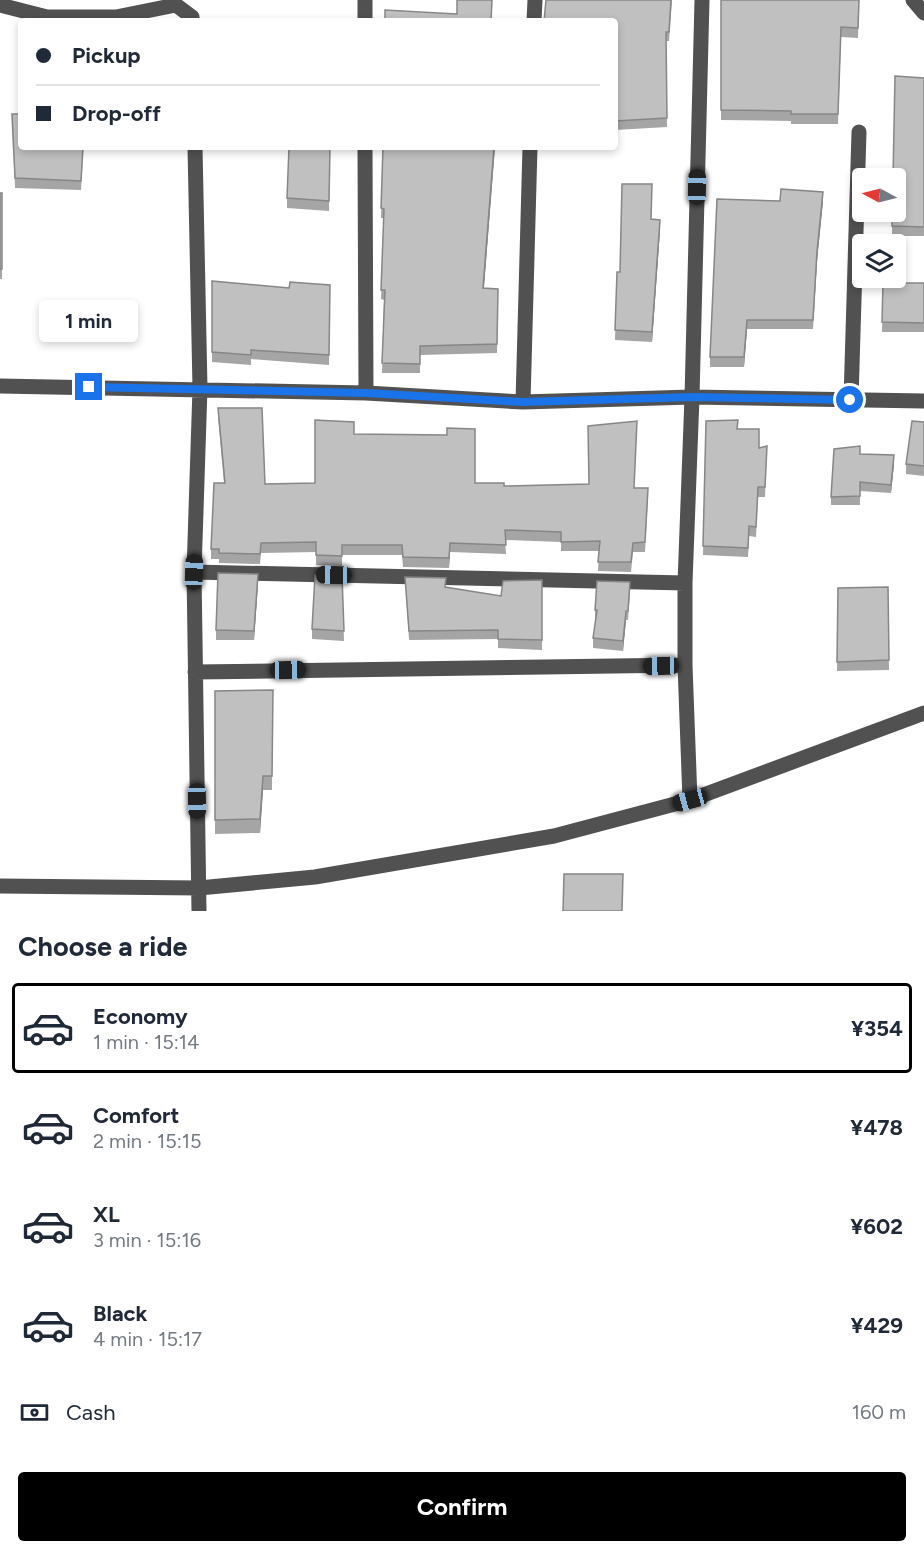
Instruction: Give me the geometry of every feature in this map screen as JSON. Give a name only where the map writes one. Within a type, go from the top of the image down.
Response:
[{"type":"street","points":[[365,0],[365,18]]},
{"type":"street","points":[[534,18],[535,0]]},
{"type":"street","points":[[690,800],[685,665],[685,583],[702,0]]},
{"type":"street","points":[[913,0],[924,13]]},
{"type":"street","points":[[0,5],[47,17],[116,17],[176,5],[192,18]]},
{"type":"street","points":[[850,400],[859,132]]},
{"type":"street","points":[[195,150],[200,388],[194,572],[199,911]]},
{"type":"street","points":[[365,150],[366,393]]},
{"type":"street","points":[[523,402],[530,150]]},
{"type":"street","points":[[0,386],[200,388],[366,393],[523,402],[692,397],[924,401]]},
{"type":"street","points":[[194,572],[685,583]]},
{"type":"street","points":[[195,672],[685,665]]},
{"type":"street","points":[[0,886],[199,888],[315,877],[554,836],[690,800],[924,713]]},
{"type":"building","points":[[457,0],[492,0],[491,18],[385,18],[385,10],[457,14]]},
{"type":"building","points":[[546,0],[671,0],[669,32],[666,32],[667,118],[618,121],[618,18],[544,18]]},
{"type":"building","points":[[721,0],[859,0],[858,28],[841,27],[838,114],[721,110]]},
{"type":"building","points":[[895,76],[924,78],[924,227],[892,226],[892,222],[906,222],[906,168],[893,168]]},
{"type":"building","points":[[12,114],[18,114],[18,150],[83,150],[81,181],[15,178]]},
{"type":"building","points":[[289,150],[330,150],[329,201],[287,198]]},
{"type":"building","points":[[383,150],[494,150],[483,288],[498,289],[497,344],[420,346],[420,364],[382,363],[385,290],[381,290],[384,209],[381,208]]},
{"type":"building","points":[[622,184],[652,184],[651,219],[660,220],[652,332],[615,330],[617,272],[620,272]]},
{"type":"building","points":[[781,189],[823,192],[813,320],[747,320],[744,357],[710,357],[717,199],[780,201]]},
{"type":"building","points":[[0,193],[2,193],[2,269],[0,269]]},
{"type":"building","points":[[212,281],[289,288],[290,282],[330,285],[329,355],[251,350],[251,355],[212,352]]},
{"type":"building","points":[[906,283],[924,283],[924,323],[882,322],[883,288],[906,288]]},
{"type":"building","points":[[218,408],[262,408],[265,484],[315,483],[315,420],[354,422],[354,434],[447,435],[447,428],[475,429],[475,483],[504,483],[504,486],[589,484],[588,426],[637,421],[634,488],[648,488],[645,542],[633,543],[631,562],[598,562],[600,541],[561,542],[561,532],[505,530],[506,545],[450,543],[449,558],[403,557],[402,545],[342,545],[342,556],[316,555],[316,542],[261,543],[260,554],[219,553],[219,549],[211,549],[214,483],[225,483]]},
{"type":"building","points":[[738,420],[737,429],[759,429],[759,448],[767,446],[765,487],[758,487],[756,527],[749,526],[748,548],[703,546],[706,421]]},
{"type":"building","points":[[912,421],[924,422],[924,466],[906,464]]},
{"type":"building","points":[[860,446],[860,454],[894,455],[891,485],[860,482],[860,496],[831,497],[834,449]]},
{"type":"building","points":[[218,573],[258,574],[254,631],[216,630]]},
{"type":"building","points":[[315,575],[342,575],[344,631],[312,629]]},
{"type":"building","points":[[405,577],[446,578],[445,587],[501,596],[503,581],[542,580],[542,640],[498,639],[498,630],[409,631]]},
{"type":"building","points":[[597,581],[630,582],[623,641],[593,638],[597,610],[595,610]]},
{"type":"building","points":[[888,587],[889,660],[837,662],[838,588]]},
{"type":"building","points":[[273,690],[272,776],[263,776],[260,819],[215,820],[215,691]]},
{"type":"building","points":[[564,874],[623,874],[622,911],[563,911]]},
{"type":"route","points":[[89,387],[366,393],[523,402],[692,397],[850,400]]}]
